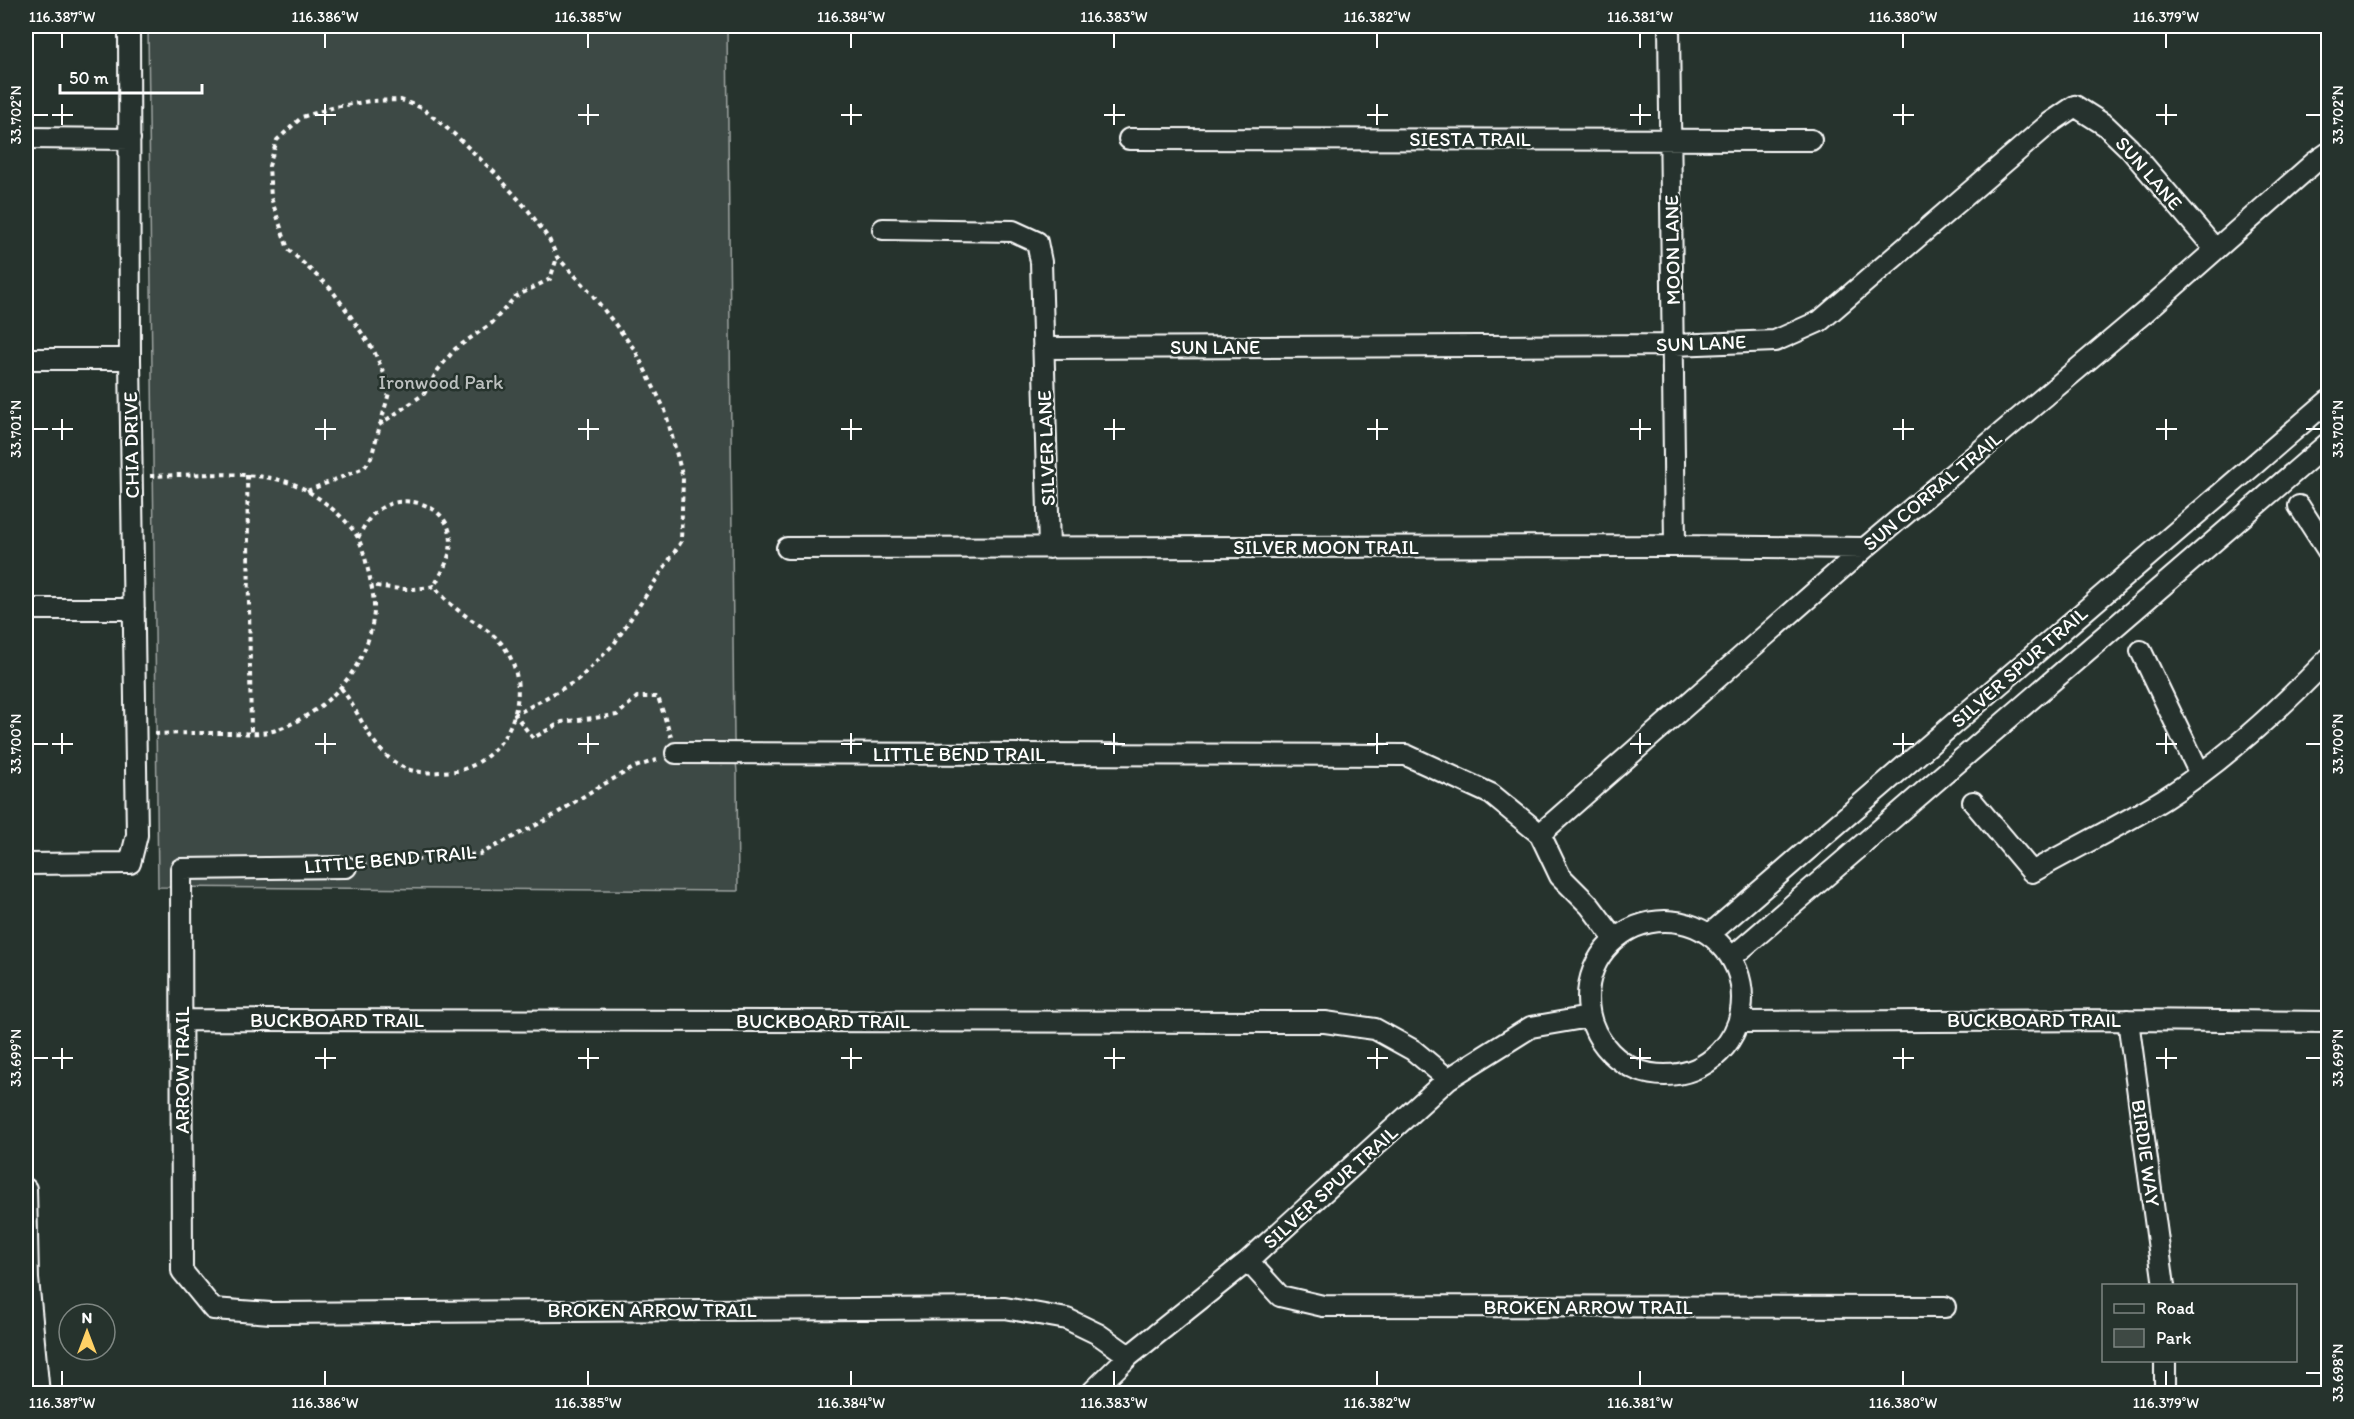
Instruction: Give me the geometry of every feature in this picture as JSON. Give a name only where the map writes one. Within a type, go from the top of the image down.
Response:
[{"type":"street","name":"CHIA DRIVE","points":[[26,864],[130,863],[137,835],[130,359],[129,26]]},
{"type":"street","name":"MOON LANE","points":[[1669,26],[1675,546]]},
{"type":"street","name":"SUN LANE","points":[[1043,348],[1674,345],[1775,341],[1820,321],[2050,123],[2075,106],[2105,125],[2129,148],[2215,249]]},
{"type":"street","points":[[26,138],[130,139]]},
{"type":"street","name":"SIESTA TRAIL","points":[[1129,139],[1811,140]]},
{"type":"street","name":"SUN CORRAL TRAIL","points":[[1540,834],[1865,548],[2145,312],[2314,162],[2328,153]]},
{"type":"street","name":"SILVER LANE","points":[[884,229],[1013,231],[1037,242],[1041,262],[1049,548]]},
{"type":"street","points":[[26,359],[130,359]]},
{"type":"street","name":"SILVER SPUR TRAIL","points":[[1710,934],[2328,401]]},
{"type":"street","name":"SILVER SPUR TRAIL","points":[[1731,958],[2328,443]]},
{"type":"street","points":[[2299,506],[2328,551]]},
{"type":"street","name":"SILVER MOON TRAIL","points":[[787,548],[1675,546],[1865,548]]},
{"type":"street","points":[[2126,574],[2146,599]]},
{"type":"street","points":[[26,609],[134,609]]},
{"type":"street","points":[[2083,611],[2104,635]]},
{"type":"street","points":[[2141,651],[2200,774]]},
{"type":"street","points":[[1973,802],[2032,872],[2163,799],[2200,774],[2257,729],[2328,659]]},
{"type":"street","name":"LITTLE BEND TRAIL","points":[[676,753],[1406,754],[1491,794],[1540,834],[1560,876],[1590,906],[1614,938]]},
{"type":"street","name":"LITTLE BEND TRAIL","points":[[181,869],[346,867]]},
{"type":"street","name":"ARROW TRAIL","points":[[181,869],[182,1271]]},
{"type":"street","points":[[1652,921],[1693,925],[1710,934],[1731,958],[1743,984],[1740,1022],[1723,1051],[1696,1070],[1663,1076],[1630,1068],[1604,1047],[1589,1017],[1587,988],[1596,960],[1614,938],[1652,921]]},
{"type":"street","name":"SILVER SPUR TRAIL","points":[[1090,1394],[1129,1356],[1248,1261],[1448,1079],[1531,1027],[1589,1017]]},
{"type":"street","name":"BUCKBOARD TRAIL","points":[[182,1020],[1325,1022],[1375,1029],[1413,1050],[1448,1079]]},
{"type":"street","name":"BUCKBOARD TRAIL","points":[[1740,1022],[2128,1020],[2328,1022]]},
{"type":"street","name":"BIRDIE WAY","points":[[2128,1020],[2164,1284]]},
{"type":"street","points":[[26,1189],[26,1279],[39,1394]]},
{"type":"street","name":"BROKEN ARROW TRAIL","points":[[1248,1261],[1280,1296],[1323,1306],[1945,1307]]},
{"type":"street","name":"BROKEN ARROW TRAIL","points":[[182,1271],[213,1309],[271,1313],[1005,1308],[1067,1319],[1098,1334],[1129,1356]]},
{"type":"street","points":[[2165,1362],[2165,1394]]},
{"type":"path","points":[[306,490],[364,468],[371,458],[389,393],[386,378],[374,351],[331,289],[288,249],[271,198],[269,166],[277,140],[302,117],[335,107],[401,99],[422,108],[454,134],[528,210],[549,239],[557,257],[587,288],[636,350],[665,410],[682,478],[681,542],[614,644],[578,680],[515,715]]},
{"type":"path","points":[[379,425],[424,394],[438,370],[455,349],[492,323],[514,297],[550,279],[557,257]]},
{"type":"path","points":[[247,475],[251,733]]},
{"type":"path","points":[[150,476],[247,475],[287,482],[306,490],[348,524],[358,538],[371,585],[374,619],[368,640],[351,676],[319,708],[300,720],[274,731],[153,734]]},
{"type":"path","points":[[358,538],[367,521],[378,510],[398,501],[414,502],[430,508],[443,518],[450,534],[449,554],[434,586],[417,590],[397,590],[371,585]]},
{"type":"path","points":[[342,687],[355,706],[362,724],[384,754],[406,769],[432,773],[463,770],[487,756],[503,740],[515,715],[517,688],[515,668],[500,640],[453,606],[434,586]]},
{"type":"path","points":[[515,715],[533,738],[562,722],[616,715],[637,697],[658,697],[676,753]]},
{"type":"path","name":"LITTLE BEND TRAIL","points":[[346,867],[378,861],[480,854],[548,819],[595,789],[636,767],[676,753]]},
{"type":"green space","name":"Ironwood Park","points":[[148,26],[727,26],[734,739],[737,772],[738,891],[158,887]]}]
